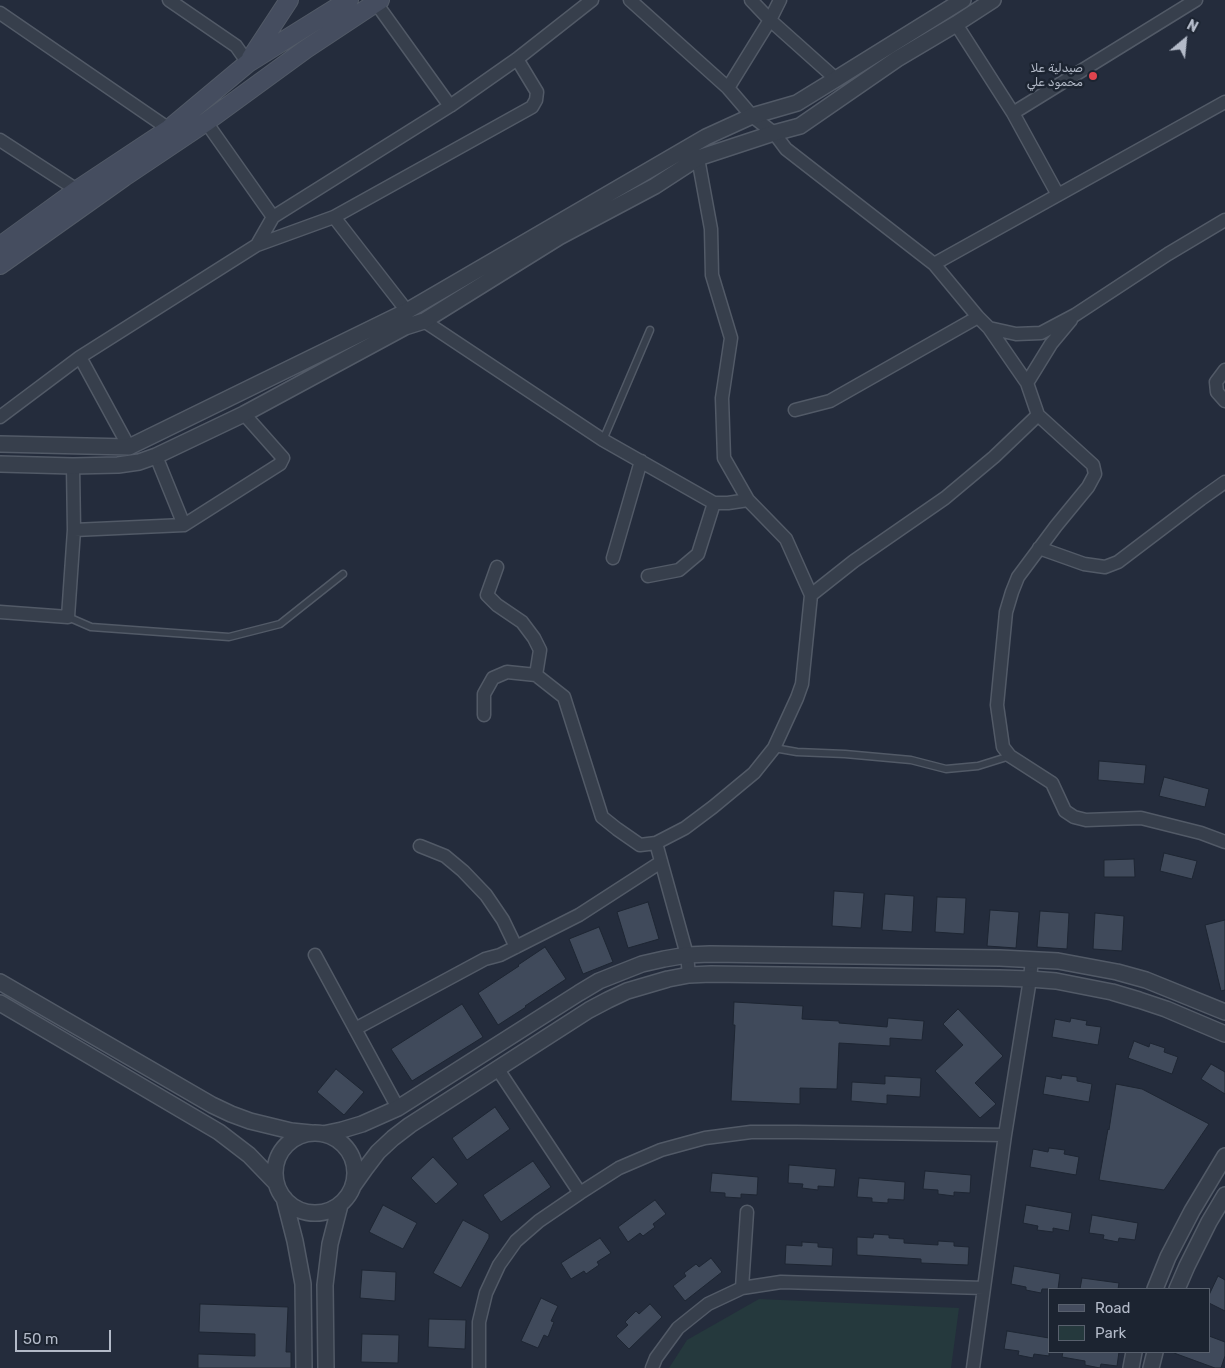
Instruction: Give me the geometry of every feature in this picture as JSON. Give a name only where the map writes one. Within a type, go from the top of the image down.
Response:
[{"type":"main road","points":[[248,64],[290,0]]},
{"type":"main road","points":[[0,246],[77,190],[169,129],[248,64],[349,0]]},
{"type":"main road","points":[[0,265],[124,177],[206,122],[306,49],[378,1]]},
{"type":"street","points":[[169,0],[236,46],[248,64]]},
{"type":"street","points":[[257,245],[273,217],[450,106],[517,59],[592,0]]},
{"type":"street","points":[[751,0],[770,20],[836,79]]},
{"type":"street","points":[[728,88],[770,20],[780,0]]},
{"type":"street","points":[[0,444],[129,447],[407,311],[706,137],[752,116],[797,102],[962,0]]},
{"type":"street","points":[[0,464],[73,466],[131,463],[156,456],[244,414],[405,327],[424,321],[559,237],[654,186],[698,158],[800,126],[897,59],[993,0]]},
{"type":"street","points":[[1013,113],[1196,0]]},
{"type":"street","points":[[378,1],[450,106]]},
{"type":"street","points":[[637,2],[728,88],[752,116],[774,133],[786,149],[934,264],[989,328],[1026,383],[1038,414],[1094,465],[1095,474],[1088,486],[1018,576],[1012,592],[1006,612],[997,705],[1003,746],[1010,756],[1052,783],[1065,811],[1074,817],[1086,820],[1140,818],[1201,833],[1225,842]]},
{"type":"street","points":[[0,13],[169,129]]},
{"type":"street","points":[[956,24],[1013,113],[1058,195]]},
{"type":"street","points":[[0,417],[80,357],[257,245],[334,217],[532,107],[536,100],[536,92],[517,59]]},
{"type":"street","points":[[934,264],[1225,102]]},
{"type":"street","points":[[206,122],[273,217]]},
{"type":"street","points":[[0,140],[77,190]]},
{"type":"street","points":[[484,715],[484,694],[493,678],[507,672],[536,674],[564,697],[602,817],[640,845],[656,843],[685,828],[754,773],[774,748],[797,698],[802,684],[811,594],[786,539],[748,500],[724,458],[722,398],[731,338],[712,274],[711,229],[698,158]]},
{"type":"street","points":[[334,217],[407,311]]},
{"type":"street","points":[[989,328],[1016,334],[1041,333],[1075,315],[1168,254],[1225,220]]},
{"type":"street","points":[[1026,383],[1050,344],[1075,315]]},
{"type":"street","points":[[795,410],[830,401],[978,316]]},
{"type":"street","points":[[424,321],[604,440],[714,503],[748,500]]},
{"type":"street","points":[[80,357],[129,447]]},
{"type":"street","points":[[1225,370],[1216,382],[1217,392],[1225,401]]},
{"type":"street","points":[[74,530],[184,525],[280,464],[283,458],[244,414]]},
{"type":"street","points":[[811,594],[854,561],[945,498],[994,457],[1038,414]]},
{"type":"street","points":[[156,456],[184,525]]},
{"type":"street","points":[[613,558],[641,461]]},
{"type":"street","points":[[0,612],[68,617],[74,530],[73,466]]},
{"type":"street","points":[[1039,548],[1084,564],[1106,566],[1118,562],[1201,498],[1225,482]]},
{"type":"street","points":[[648,576],[679,570],[698,554],[714,503]]},
{"type":"street","points":[[496,567],[486,595],[522,622],[534,638],[540,650],[536,674]]},
{"type":"street","points":[[656,843],[687,955],[690,975]]},
{"type":"street","points":[[420,846],[445,856],[486,894],[503,920],[516,947]]},
{"type":"street","points":[[355,1028],[485,959],[500,955],[579,915],[661,862]]},
{"type":"street","points":[[1225,1012],[1174,991],[1117,972],[1058,961],[718,954],[687,955],[664,959],[642,964],[598,981],[398,1108],[362,1124],[300,1136],[282,1150],[277,1160],[275,1171],[276,1183],[284,1198],[301,1211],[321,1213],[331,1210],[340,1205],[348,1196],[369,1163],[393,1138],[410,1125],[589,1010],[627,991],[648,984],[690,975],[1030,979],[1084,986],[1112,992],[1166,1009],[1225,1034]]},
{"type":"street","points":[[315,955],[398,1108]]},
{"type":"street","points":[[973,1368],[1032,959]]},
{"type":"street","points":[[0,982],[212,1105],[231,1114],[250,1121],[334,1137],[350,1153],[355,1175],[353,1186]]},
{"type":"street","points":[[0,1003],[211,1127],[249,1155],[276,1183]]},
{"type":"street","points":[[496,1045],[501,1057],[498,1068]]},
{"type":"street","points":[[477,1058],[485,1068],[498,1068]]},
{"type":"street","points":[[498,1068],[580,1193]]},
{"type":"street","points":[[478,1368],[479,1322],[486,1292],[498,1265],[516,1241],[539,1221],[619,1168],[661,1150],[705,1138],[751,1132],[1005,1136]]},
{"type":"street","points":[[1155,1288],[1168,1257],[1192,1211],[1225,1156]]},
{"type":"street","points":[[1177,1288],[1196,1248],[1225,1195]]},
{"type":"street","points":[[284,1198],[303,1284],[304,1368]]},
{"type":"street","points":[[326,1368],[325,1284],[330,1244],[340,1205]]},
{"type":"street","points":[[742,1288],[747,1212]]},
{"type":"street","points":[[652,1368],[656,1358],[678,1328],[708,1304],[742,1288],[781,1282],[984,1288]]},
{"type":"street","points":[[1130,1368],[1134,1353]]},
{"type":"street","points":[[1151,1368],[1155,1353]]},
{"type":"lane","points":[[604,440],[650,330]]},
{"type":"lane","points":[[68,617],[91,627],[229,637],[280,624],[343,574]]},
{"type":"lane","points":[[774,748],[797,752],[912,760],[946,769],[978,766],[1010,756]]},
{"type":"green space","points":[[759,1299],[959,1308],[951,1368],[669,1368],[687,1340]]},
{"type":"building","points":[[1099,761],[1146,765],[1144,784],[1098,780]]},
{"type":"building","points":[[1164,777],[1209,789],[1205,807],[1159,796]]},
{"type":"building","points":[[1164,853],[1197,861],[1192,879],[1160,871]]},
{"type":"building","points":[[1134,859],[1135,877],[1104,877],[1104,860]]},
{"type":"building","points":[[834,891],[864,893],[861,928],[832,926]]},
{"type":"building","points":[[885,894],[914,896],[912,932],[882,930]]},
{"type":"building","points":[[937,897],[966,898],[964,934],[935,932]]},
{"type":"building","points":[[648,902],[659,939],[628,948],[617,912]]},
{"type":"building","points":[[990,910],[1019,912],[1016,948],[987,946]]},
{"type":"building","points":[[1040,911],[1069,913],[1067,949],[1037,947]]},
{"type":"building","points":[[1095,913],[1124,916],[1122,951],[1093,949]]},
{"type":"building","points":[[1225,920],[1225,990],[1221,991],[1205,925]]},
{"type":"building","points":[[599,927],[613,962],[583,974],[569,939]]},
{"type":"building","points":[[545,947],[566,979],[498,1025],[478,993]]},
{"type":"building","points":[[734,1002],[803,1006],[802,1019],[839,1021],[839,1023],[887,1027],[888,1018],[924,1021],[922,1040],[890,1038],[890,1046],[839,1043],[837,1089],[800,1088],[800,1104],[731,1101],[735,1025],[733,1025]]},
{"type":"building","points":[[462,1004],[483,1037],[412,1081],[391,1049]]},
{"type":"building","points":[[958,1009],[1003,1056],[975,1083],[996,1104],[980,1118],[935,1071],[963,1045],[943,1024]]},
{"type":"building","points":[[1071,1018],[1087,1021],[1086,1025],[1101,1027],[1098,1045],[1052,1037],[1055,1019],[1070,1022]]},
{"type":"building","points":[[1134,1041],[1149,1047],[1150,1043],[1165,1048],[1164,1052],[1178,1057],[1172,1074],[1128,1058]]},
{"type":"building","points":[[1211,1064],[1225,1072],[1225,1094],[1201,1079]]},
{"type":"building","points":[[336,1069],[364,1092],[344,1115],[317,1092]]},
{"type":"building","points":[[1062,1075],[1077,1077],[1077,1081],[1092,1084],[1089,1102],[1043,1094],[1046,1076],[1061,1079]]},
{"type":"building","points":[[885,1076],[921,1078],[920,1097],[887,1095],[887,1104],[851,1101],[852,1082],[885,1084]]},
{"type":"building","points":[[1116,1084],[1142,1089],[1209,1124],[1164,1190],[1099,1180]]},
{"type":"building","points":[[495,1107],[510,1129],[467,1160],[452,1138]]},
{"type":"building","points":[[1049,1148],[1065,1150],[1064,1154],[1079,1157],[1076,1175],[1030,1167],[1033,1149],[1048,1152]]},
{"type":"building","points":[[433,1157],[458,1184],[436,1204],[411,1178]]},
{"type":"building","points":[[533,1161],[551,1187],[501,1222],[483,1195]]},
{"type":"building","points":[[789,1165],[836,1169],[834,1187],[818,1186],[818,1190],[802,1188],[803,1184],[788,1183]]},
{"type":"building","points":[[925,1171],[971,1175],[970,1193],[954,1192],[954,1196],[938,1194],[938,1190],[923,1189]]},
{"type":"building","points":[[712,1173],[758,1177],[757,1195],[741,1194],[741,1198],[725,1197],[725,1193],[710,1192]]},
{"type":"building","points":[[859,1178],[905,1182],[904,1200],[888,1199],[888,1203],[872,1202],[872,1198],[857,1197]]},
{"type":"building","points":[[655,1200],[666,1214],[653,1224],[655,1227],[643,1236],[640,1233],[628,1242],[618,1227]]},
{"type":"building","points":[[383,1205],[417,1223],[403,1249],[369,1232]]},
{"type":"building","points":[[1026,1205],[1072,1213],[1069,1231],[1053,1228],[1053,1232],[1037,1230],[1038,1226],[1023,1223]]},
{"type":"building","points":[[1092,1215],[1138,1223],[1135,1240],[1119,1238],[1118,1242],[1103,1239],[1104,1235],[1089,1233]]},
{"type":"building","points":[[463,1220],[489,1234],[489,1238],[461,1288],[433,1273]]},
{"type":"building","points":[[874,1234],[904,1239],[904,1243],[938,1245],[938,1241],[954,1242],[954,1246],[969,1247],[968,1265],[921,1263],[921,1259],[857,1255],[857,1237],[873,1238]]},
{"type":"building","points":[[600,1238],[611,1253],[597,1262],[599,1265],[586,1274],[584,1271],[571,1279],[561,1263]]},
{"type":"building","points":[[802,1242],[818,1243],[818,1247],[833,1248],[832,1266],[785,1264],[786,1245],[802,1246]]},
{"type":"building","points":[[711,1258],[722,1272],[685,1301],[673,1286],[686,1276],[684,1273],[696,1264],[699,1267]]},
{"type":"building","points":[[1014,1266],[1060,1274],[1058,1288],[1042,1289],[1041,1293],[1011,1284]]},
{"type":"building","points":[[362,1270],[396,1272],[395,1301],[360,1298]]},
{"type":"building","points":[[1218,1276],[1225,1280],[1225,1311],[1210,1304],[1210,1293]]},
{"type":"building","points":[[1082,1278],[1119,1283],[1118,1288],[1080,1288]]},
{"type":"building","points":[[541,1298],[558,1306],[551,1321],[554,1322],[548,1337],[544,1335],[538,1348],[521,1341]]},
{"type":"building","points":[[200,1304],[288,1307],[286,1352],[291,1352],[291,1368],[198,1368],[198,1354],[255,1356],[255,1334],[199,1332]]},
{"type":"building","points":[[650,1304],[662,1317],[629,1349],[616,1336],[628,1325],[625,1322],[636,1311],[639,1314]]},
{"type":"building","points":[[429,1319],[466,1320],[465,1349],[428,1347]]},
{"type":"building","points":[[1007,1331],[1048,1338],[1049,1356],[1034,1354],[1033,1358],[1018,1355],[1019,1351],[1004,1349]]},
{"type":"building","points":[[362,1334],[399,1335],[398,1363],[361,1362]]},
{"type":"building","points":[[1210,1336],[1225,1342],[1225,1356],[1221,1368],[1215,1368],[1174,1353],[1210,1353]]},
{"type":"building","points":[[1063,1353],[1119,1353],[1117,1366],[1101,1364],[1100,1368],[1085,1365],[1085,1361],[1062,1357]]},
{"type":"place","name":"صيدلية علا محمود علي","points":[[1093,76]]}]
